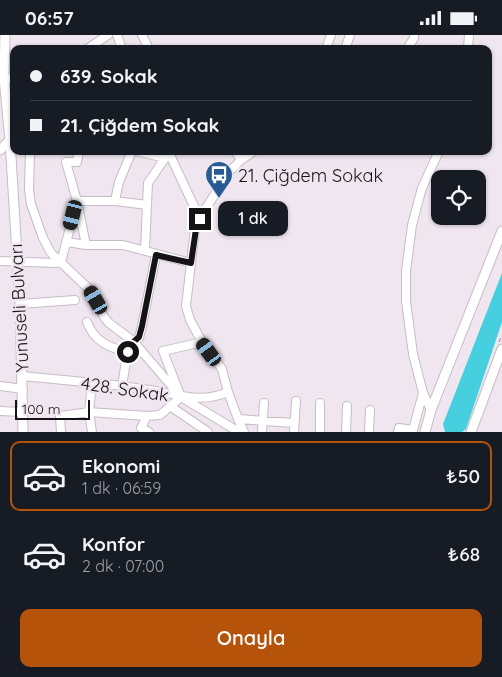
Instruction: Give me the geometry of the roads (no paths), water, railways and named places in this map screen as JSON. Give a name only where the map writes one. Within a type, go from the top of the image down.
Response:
[{"type":"main road","name":"Yunuseli Bulvarı","points":[[5,35],[2,77],[3,115],[10,131]]},
{"type":"main road","points":[[0,150],[10,138]]},
{"type":"main road","name":"Yunuseli Bulvarı","points":[[13,155],[20,304],[23,432]]},
{"type":"main road","points":[[425,432],[431,410],[502,231]]},
{"type":"main road","points":[[471,432],[502,349]]},
{"type":"street","points":[[93,45],[108,35]]},
{"type":"street","points":[[30,155],[29,191],[31,204],[43,238],[51,253],[90,290],[109,323],[133,341],[181,397],[239,432]]},
{"type":"street","points":[[78,155],[77,162],[66,162],[77,201],[86,245]]},
{"type":"street","points":[[115,201],[119,182],[132,155]]},
{"type":"street","points":[[145,250],[148,183],[167,155]]},
{"type":"street","points":[[168,155],[200,219]]},
{"type":"street","points":[[237,155],[241,160]]},
{"type":"street","points":[[244,432],[228,392],[222,369],[202,342],[190,320],[186,306],[196,229],[200,219],[230,171],[248,155]]},
{"type":"street","points":[[431,410],[413,354],[406,301],[406,271],[414,215],[422,188],[437,155]]},
{"type":"street","points":[[61,262],[77,201]]},
{"type":"street","points":[[77,201],[115,201],[147,205]]},
{"type":"street","points":[[67,242],[86,245],[123,245],[191,263]]},
{"type":"street","points":[[122,386],[130,345],[139,337],[142,326],[156,255]]},
{"type":"street","points":[[0,261],[61,262]]},
{"type":"street","points":[[20,304],[75,300]]},
{"type":"street","points":[[87,322],[92,333],[99,341],[128,352]]},
{"type":"street","points":[[181,397],[163,351],[202,342]]},
{"type":"street","name":"428. Sokak","points":[[22,376],[122,386],[158,391],[181,397],[209,397],[228,392]]},
{"type":"street","points":[[92,383],[89,412],[92,432]]},
{"type":"street","points":[[0,386],[23,389]]},
{"type":"street","points":[[398,432],[399,427],[413,430],[424,393]]},
{"type":"street","points":[[61,432],[60,416],[89,412],[147,416],[160,415],[181,397]]},
{"type":"street","points":[[294,432],[296,401]]},
{"type":"street","points":[[262,432],[264,403]]},
{"type":"street","points":[[320,403],[320,432]]},
{"type":"street","points":[[346,432],[347,405]]},
{"type":"street","points":[[170,406],[208,432]]},
{"type":"street","points":[[369,432],[370,410]]},
{"type":"street","points":[[0,411],[22,412]]},
{"type":"street","points":[[147,416],[140,430],[149,432]]},
{"type":"street","points":[[238,419],[294,423]]},
{"type":"street","points":[[221,432],[225,423]]},
{"type":"water","points":[[502,273],[502,322],[466,429],[462,432],[445,432],[443,424]]},
{"type":"place","name":"21. Çiğdem Sokak","points":[[219,199]]}]
